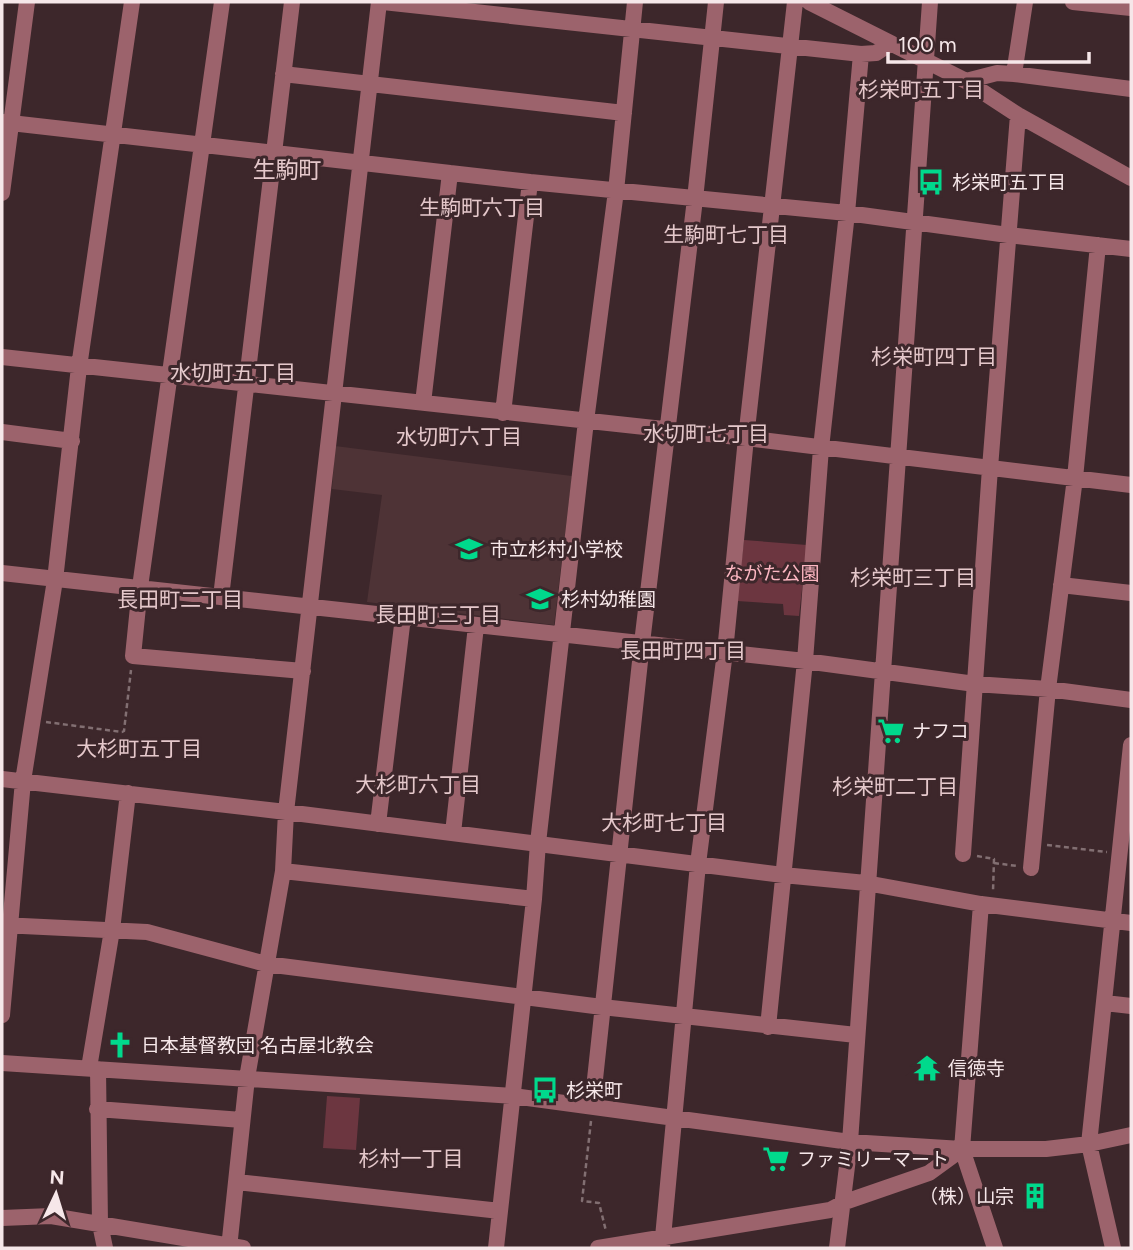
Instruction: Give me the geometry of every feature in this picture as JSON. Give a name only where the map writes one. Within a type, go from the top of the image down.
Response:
[{"type":"street","points":[[2,193],[7,122],[27,2]]},
{"type":"street","points":[[2,1015],[6,925],[23,781],[55,580],[79,367],[132,2]]},
{"type":"street","points":[[222,2],[140,587],[133,656],[303,671]]},
{"type":"street","points":[[220,597],[292,2]]},
{"type":"street","points":[[2,1218],[51,1216],[234,1248],[242,1120],[283,871],[286,812],[309,606],[381,2],[466,6],[631,30],[712,36],[861,54],[876,53],[891,43]]},
{"type":"street","points":[[496,1248],[538,843],[586,421],[616,191],[635,2]]},
{"type":"street","points":[[592,1107],[716,2]]},
{"type":"street","points":[[661,1243],[698,864],[725,652],[795,2]]},
{"type":"street","points":[[811,2],[966,80],[1018,115],[1131,178]]},
{"type":"street","points":[[837,1248],[845,1202],[850,1142],[866,883],[930,2]]},
{"type":"street","points":[[1014,74],[1026,2]]},
{"type":"street","points":[[1073,2],[1131,8]]},
{"type":"street","points":[[768,1027],[805,661],[821,448],[847,213],[861,54]]},
{"type":"street","points":[[966,80],[998,73],[1131,89]]},
{"type":"street","points":[[283,74],[624,113]]},
{"type":"street","points":[[963,854],[1018,115]]},
{"type":"street","points":[[7,122],[530,182],[913,220],[1007,235],[1131,249]]},
{"type":"street","points":[[423,403],[450,173]]},
{"type":"street","points":[[503,413],[530,182]]},
{"type":"street","points":[[1031,868],[1048,689],[1075,478],[1098,245]]},
{"type":"street","points":[[2,357],[746,438],[1131,485]]},
{"type":"street","points":[[2,432],[72,441]]},
{"type":"street","points":[[2,573],[725,652],[975,684],[1048,689],[1131,700]]},
{"type":"street","points":[[1062,585],[1131,593]]},
{"type":"street","points":[[377,824],[402,617]]},
{"type":"street","points":[[453,833],[476,626]]},
{"type":"street","points":[[1113,1248],[1089,1144],[1131,745]]},
{"type":"street","points":[[2,779],[866,883],[986,905],[1131,923]]},
{"type":"street","points":[[105,1248],[100,1224],[97,1109],[93,1069],[128,793]]},
{"type":"street","points":[[283,871],[534,899]]},
{"type":"street","points":[[986,905],[962,1149],[995,1248]]},
{"type":"street","points":[[6,925],[147,932],[266,964],[768,1027],[856,1035]]},
{"type":"street","points":[[1105,1003],[1131,1006]]},
{"type":"street","points":[[2,1063],[513,1096],[850,1142],[962,1149],[1046,1149],[1131,1135]]},
{"type":"street","points":[[97,1109],[242,1120]]},
{"type":"street","points":[[604,1247],[661,1243],[830,1210],[929,1172],[962,1149]]},
{"type":"street","points":[[237,1182],[500,1211]]},
{"type":"path","points":[[31,721],[124,731],[133,656]]},
{"type":"path","points":[[1034,843],[1120,854]]},
{"type":"path","points":[[963,854],[994,859],[986,905]]},
{"type":"path","points":[[994,863],[1031,868]]},
{"type":"path","points":[[592,1107],[582,1201],[598,1203],[604,1247]]},
{"type":"shaded area","name":"市立杉村小学校","points":[[335,446],[572,476],[554,625],[367,602],[382,495],[332,489]]},
{"type":"green space","name":"ながた公園","points":[[744,540],[807,545],[799,616],[784,615],[783,604],[737,601]]},
{"type":"green space","points":[[327,1096],[360,1098],[356,1150],[323,1148]]},
{"type":"place","name":"杉栄町五丁目","points":[[931,182]]},
{"type":"place","name":"市立杉村小学校","points":[[469,549]]},
{"type":"place","name":"杉村幼稚園","points":[[540,599]]},
{"type":"place","name":"ナフコ","points":[[891,731]]},
{"type":"place","name":"日本基督教団 名古屋北教会","points":[[120,1045]]},
{"type":"place","name":"信徳寺","points":[[927,1068]]},
{"type":"place","name":"杉栄町","points":[[545,1090]]},
{"type":"place","name":"ファミリーマート","points":[[776,1159]]},
{"type":"place","name":"（株）山宗","points":[[1035,1196]]},
{"type":"district","name":"杉栄町五丁目","points":[[921,89]]},
{"type":"district","name":"生駒町","points":[[287,170]]},
{"type":"district","name":"生駒町六丁目","points":[[482,207]]},
{"type":"district","name":"生駒町七丁目","points":[[726,234]]},
{"type":"district","name":"杉栄町四丁目","points":[[934,356]]},
{"type":"district","name":"水切町五丁目","points":[[233,372]]},
{"type":"district","name":"水切町七丁目","points":[[706,433]]},
{"type":"district","name":"水切町六丁目","points":[[459,436]]},
{"type":"district","name":"杉栄町三丁目","points":[[913,577]]},
{"type":"district","name":"長田町二丁目","points":[[180,599]]},
{"type":"district","name":"長田町三丁目","points":[[438,614]]},
{"type":"district","name":"長田町四丁目","points":[[683,650]]},
{"type":"district","name":"大杉町五丁目","points":[[139,748]]},
{"type":"district","name":"大杉町六丁目","points":[[418,784]]},
{"type":"district","name":"杉栄町二丁目","points":[[895,786]]},
{"type":"district","name":"大杉町七丁目","points":[[664,822]]},
{"type":"district","name":"杉村一丁目","points":[[411,1158]]}]
